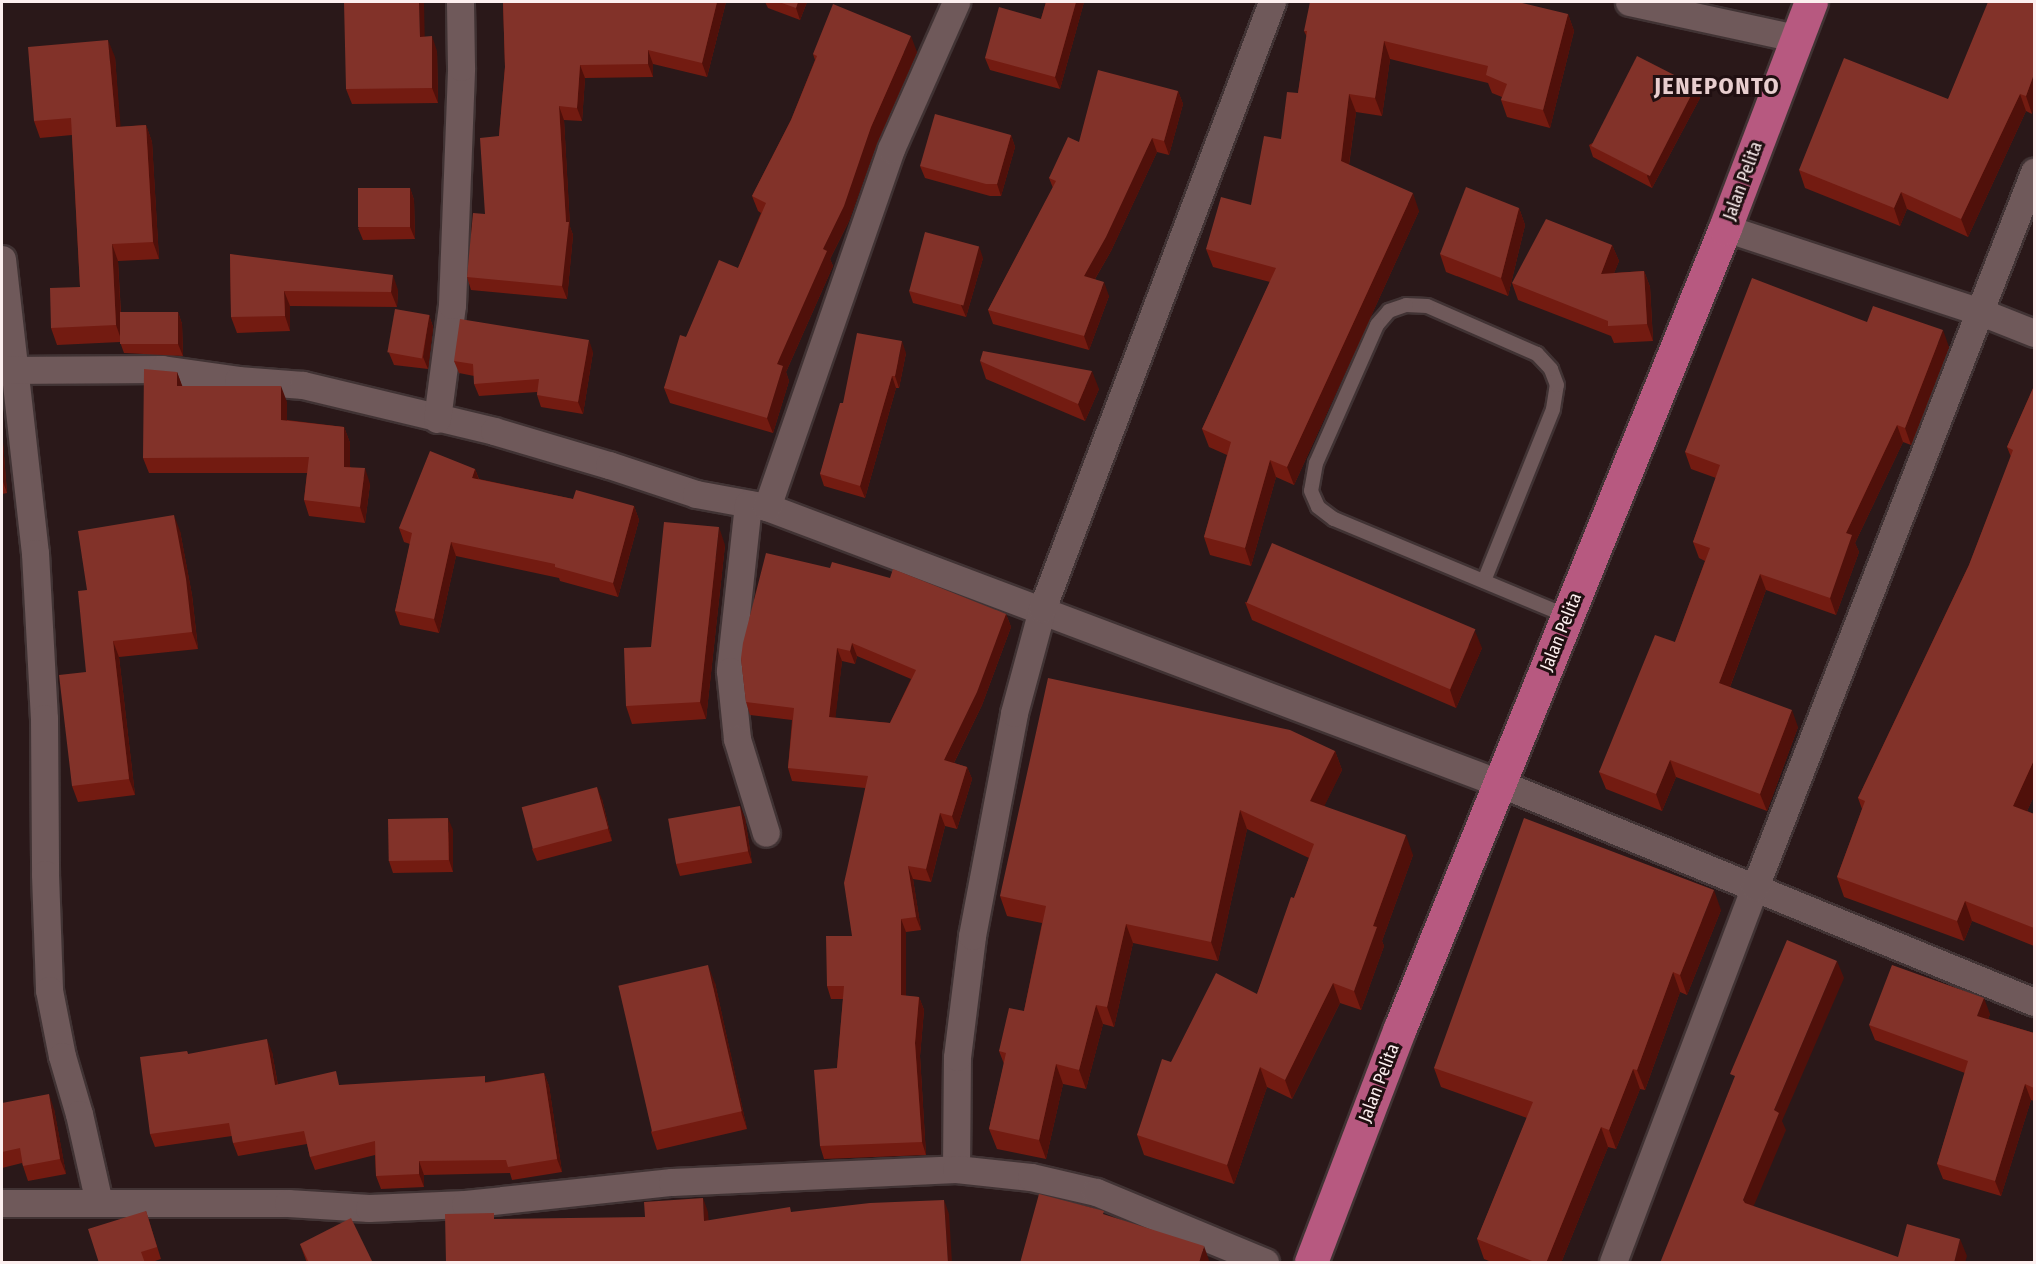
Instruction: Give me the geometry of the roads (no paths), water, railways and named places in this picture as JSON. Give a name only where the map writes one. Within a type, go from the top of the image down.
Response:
[{"type":"highway","name":"Jalan Pelita","points":[[1311,1263],[1400,1028],[1725,228],[1811,2]]},
{"type":"street","points":[[437,419],[452,305],[461,67],[460,2]]},
{"type":"street","points":[[766,833],[737,739],[730,671],[758,506],[891,149],[956,2]]},
{"type":"street","points":[[956,1169],[957,1057],[972,936],[1014,713],[1042,609],[1272,2]]},
{"type":"street","points":[[1629,2],[1796,38]]},
{"type":"street","points":[[1613,1263],[1755,887],[2034,172]]},
{"type":"street","points":[[1725,228],[1981,312],[2034,333]]},
{"type":"street","points":[[2,259],[8,370],[35,553],[42,671],[49,990],[62,1056],[79,1114],[99,1203]]},
{"type":"street","points":[[8,370],[162,369],[238,380],[303,385],[494,431],[696,494],[758,506],[1042,609],[1499,783],[2034,1002]]},
{"type":"street","points":[[2,1203],[288,1203],[369,1208],[453,1204],[672,1182],[956,1169],[1031,1177],[1096,1192],[1265,1263]]},
{"type":"lane","points":[[1484,581],[1553,409],[1557,385],[1551,369],[1537,354],[1427,306],[1406,304],[1389,311],[1377,325],[1316,463],[1311,491],[1318,507],[1334,519],[1567,616]]},
{"type":"district","name":"JENEPONTO","points":[[1717,87]]}]
